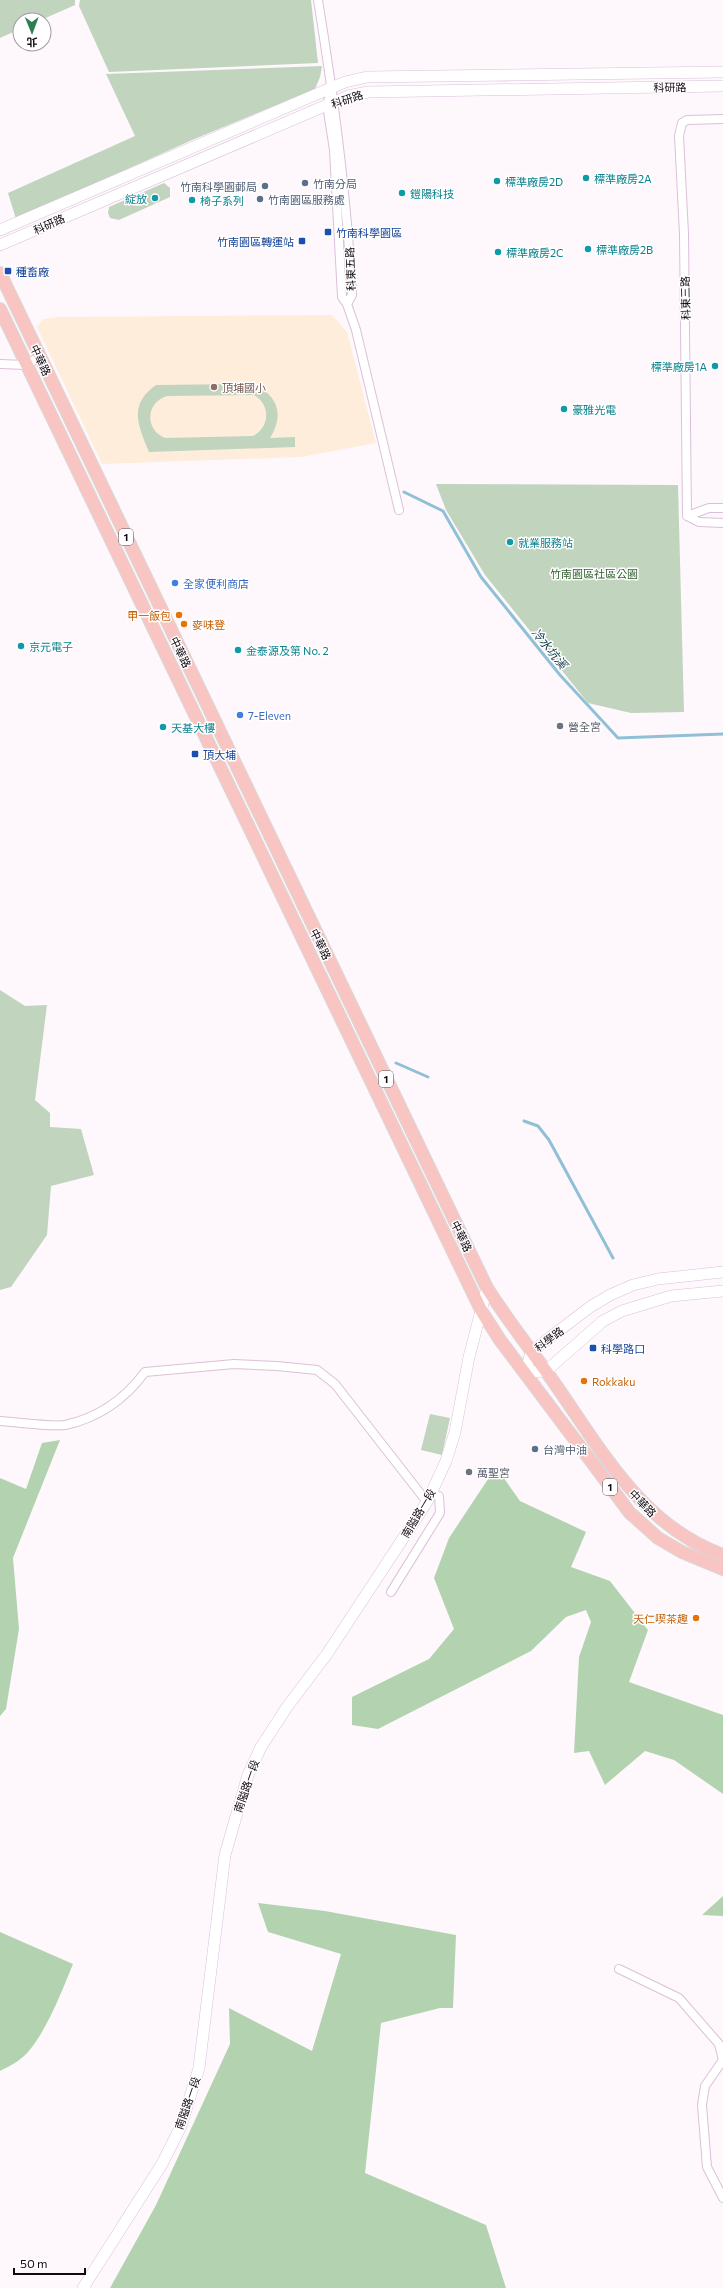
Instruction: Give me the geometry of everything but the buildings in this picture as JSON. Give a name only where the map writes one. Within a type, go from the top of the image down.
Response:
[{"type":"main road","name":"中華路","points":[[0,273],[487,1288],[624,1482],[651,1512],[685,1538],[723,1555]]},
{"type":"main road","name":"中華路","points":[[0,309],[482,1312],[614,1492],[642,1524],[658,1538],[682,1552],[723,1569]]},
{"type":"main road","points":[[403,1148],[417,1142]]},
{"type":"street","points":[[318,0],[332,88]]},
{"type":"street","name":"科研路","points":[[0,230],[332,88],[367,77],[723,72]]},
{"type":"street","name":"科研路","points":[[0,245],[348,96],[368,92],[723,86]]},
{"type":"street","name":"科東五路","points":[[332,88],[330,104],[342,297],[347,304],[356,330],[399,510]]},
{"type":"street","name":"科東三路","points":[[687,516],[684,234],[679,136],[682,123],[687,120],[723,120]]},
{"type":"street","points":[[0,364],[26,365],[39,357]]},
{"type":"street","points":[[687,516],[709,508],[723,508]]},
{"type":"street","points":[[687,516],[699,522],[723,523]]},
{"type":"street","name":"科學路","points":[[526,1372],[531,1352],[590,1307],[634,1285],[658,1279],[723,1272]]},
{"type":"street","name":"南隘路一段","points":[[83,2288],[162,2164],[181,2126],[199,2068],[225,1855],[248,1775],[261,1747],[288,1706],[326,1654],[430,1497],[446,1461],[455,1432],[469,1357],[482,1312],[487,1288]]},
{"type":"street","name":"科學路","points":[[546,1371],[603,1322],[622,1311],[671,1296],[723,1291]]},
{"type":"street","points":[[0,1421],[64,1425],[107,1409],[132,1389],[145,1372],[234,1364],[316,1370],[335,1384],[430,1497],[439,1496],[440,1513],[391,1592]]},
{"type":"street","points":[[526,1372],[546,1371]]},
{"type":"street","points":[[619,1968],[679,1998],[718,2044],[722,2060],[705,2086],[702,2105],[707,2167],[723,2198]]},
{"type":"shaded area","name":"頂埔國小","points":[[332,315],[347,332],[376,443],[301,457],[102,464],[37,327],[43,319],[58,317]]},
{"type":"green space","points":[[0,0],[75,0],[75,5],[52,15],[52,12],[12,12],[12,33],[0,38]]},
{"type":"green space","points":[[80,0],[311,0],[318,63],[109,72],[79,6]]},
{"type":"green space","points":[[322,66],[320,77],[315,89],[192,140],[16,219],[8,193],[135,136],[106,74]]},
{"type":"green space","points":[[164,183],[170,188],[170,197],[119,220],[110,218],[108,213],[109,207]]},
{"type":"green space","points":[[248,384],[258,387],[266,392],[276,404],[277,420],[275,429],[270,438],[295,437],[295,447],[149,452],[139,424],[138,416],[142,400],[156,385]],"holes":[[[254,395],[260,399],[266,410],[265,422],[259,432],[253,436],[165,438],[158,434],[151,423],[151,410],[160,399],[167,396]]]},
{"type":"green space","name":"竹南園區社區公園","points":[[436,484],[678,485],[684,712],[631,713],[588,703],[485,575],[446,510]]},
{"type":"green space","points":[[0,990],[25,1006],[47,1005],[35,1100],[50,1113],[50,1127],[81,1129],[94,1175],[51,1186],[47,1235],[11,1287],[0,1290]]},
{"type":"green space","points":[[430,1414],[450,1418],[442,1455],[421,1450]]},
{"type":"green space","points":[[60,1440],[13,1558],[19,1629],[6,1709],[0,1716],[0,1478],[26,1489],[42,1443]]},
{"type":"green space","points":[[496,1467],[520,1501],[586,1532],[571,1567],[610,1581],[648,1630],[629,1682],[723,1715],[723,1794],[674,1760],[645,1751],[605,1785],[589,1751],[574,1753],[579,1657],[591,1622],[586,1610],[566,1617],[531,1651],[378,1729],[352,1725],[352,1697],[429,1659],[454,1629],[434,1578],[449,1538]]},
{"type":"green space","points":[[723,1896],[723,1916],[702,1915]]},
{"type":"green space","points":[[258,1903],[325,1911],[456,1935],[453,2008],[440,2008],[381,2023],[365,2173],[486,2225],[506,2288],[110,2288],[156,2205],[230,2044],[229,2008],[312,2051],[341,1954],[268,1932]]},
{"type":"green space","points":[[0,1932],[73,1964],[54,2010],[42,2033],[22,2058],[0,2071]]},
{"type":"waterway","name":"冷水坑溪","points":[[404,492],[443,511],[481,577],[560,675],[618,738],[723,734]]},
{"type":"waterway","points":[[396,1063],[428,1077]]},
{"type":"waterway","points":[[524,1121],[538,1126],[549,1140],[613,1258]]},
{"type":"place","name":"標準廠房2A","points":[[586,178]]},
{"type":"place","name":"標準廠房2D","points":[[497,181]]},
{"type":"place","name":"竹南分局","points":[[305,183]]},
{"type":"place","name":"竹南科學園郵局","points":[[265,186]]},
{"type":"place","name":"鎧陽科技","points":[[402,193]]},
{"type":"place","name":"綻放","points":[[155,198]]},
{"type":"place","name":"竹南園區服務處","points":[[260,199]]},
{"type":"place","name":"椅子系列","points":[[192,200]]},
{"type":"place","name":"竹南科學園區","points":[[328,232]]},
{"type":"place","name":"竹南園區轉運站","points":[[302,241]]},
{"type":"place","name":"標準廠房2B","points":[[588,249]]},
{"type":"place","name":"標準廠房2C","points":[[498,252]]},
{"type":"place","name":"種畜廠","points":[[8,271]]},
{"type":"place","name":"標準廠房1A","points":[[715,366]]},
{"type":"place","name":"頂埔國小","points":[[214,387]]},
{"type":"place","name":"豪雅光電","points":[[564,409]]},
{"type":"place","name":"就業服務站","points":[[510,542]]},
{"type":"place","name":"全家便利商店","points":[[175,583]]},
{"type":"place","name":"甲一飯包","points":[[179,615]]},
{"type":"place","name":"麥味登","points":[[184,624]]},
{"type":"place","name":"京元電子","points":[[21,646]]},
{"type":"place","name":"金泰源及第 No. 2","points":[[238,650]]},
{"type":"place","name":"7-Eleven","points":[[240,715]]},
{"type":"place","name":"營全宮","points":[[560,726]]},
{"type":"place","name":"天基大樓","points":[[163,727]]},
{"type":"place","name":"頂大埔","points":[[195,754]]},
{"type":"place","name":"科學路口","points":[[593,1348]]},
{"type":"place","name":"Rokkaku","points":[[584,1381]]},
{"type":"place","name":"台灣中油","points":[[535,1449]]},
{"type":"place","name":"萬聖宮","points":[[469,1472]]},
{"type":"place","name":"天仁喫茶趣","points":[[696,1618]]}]
